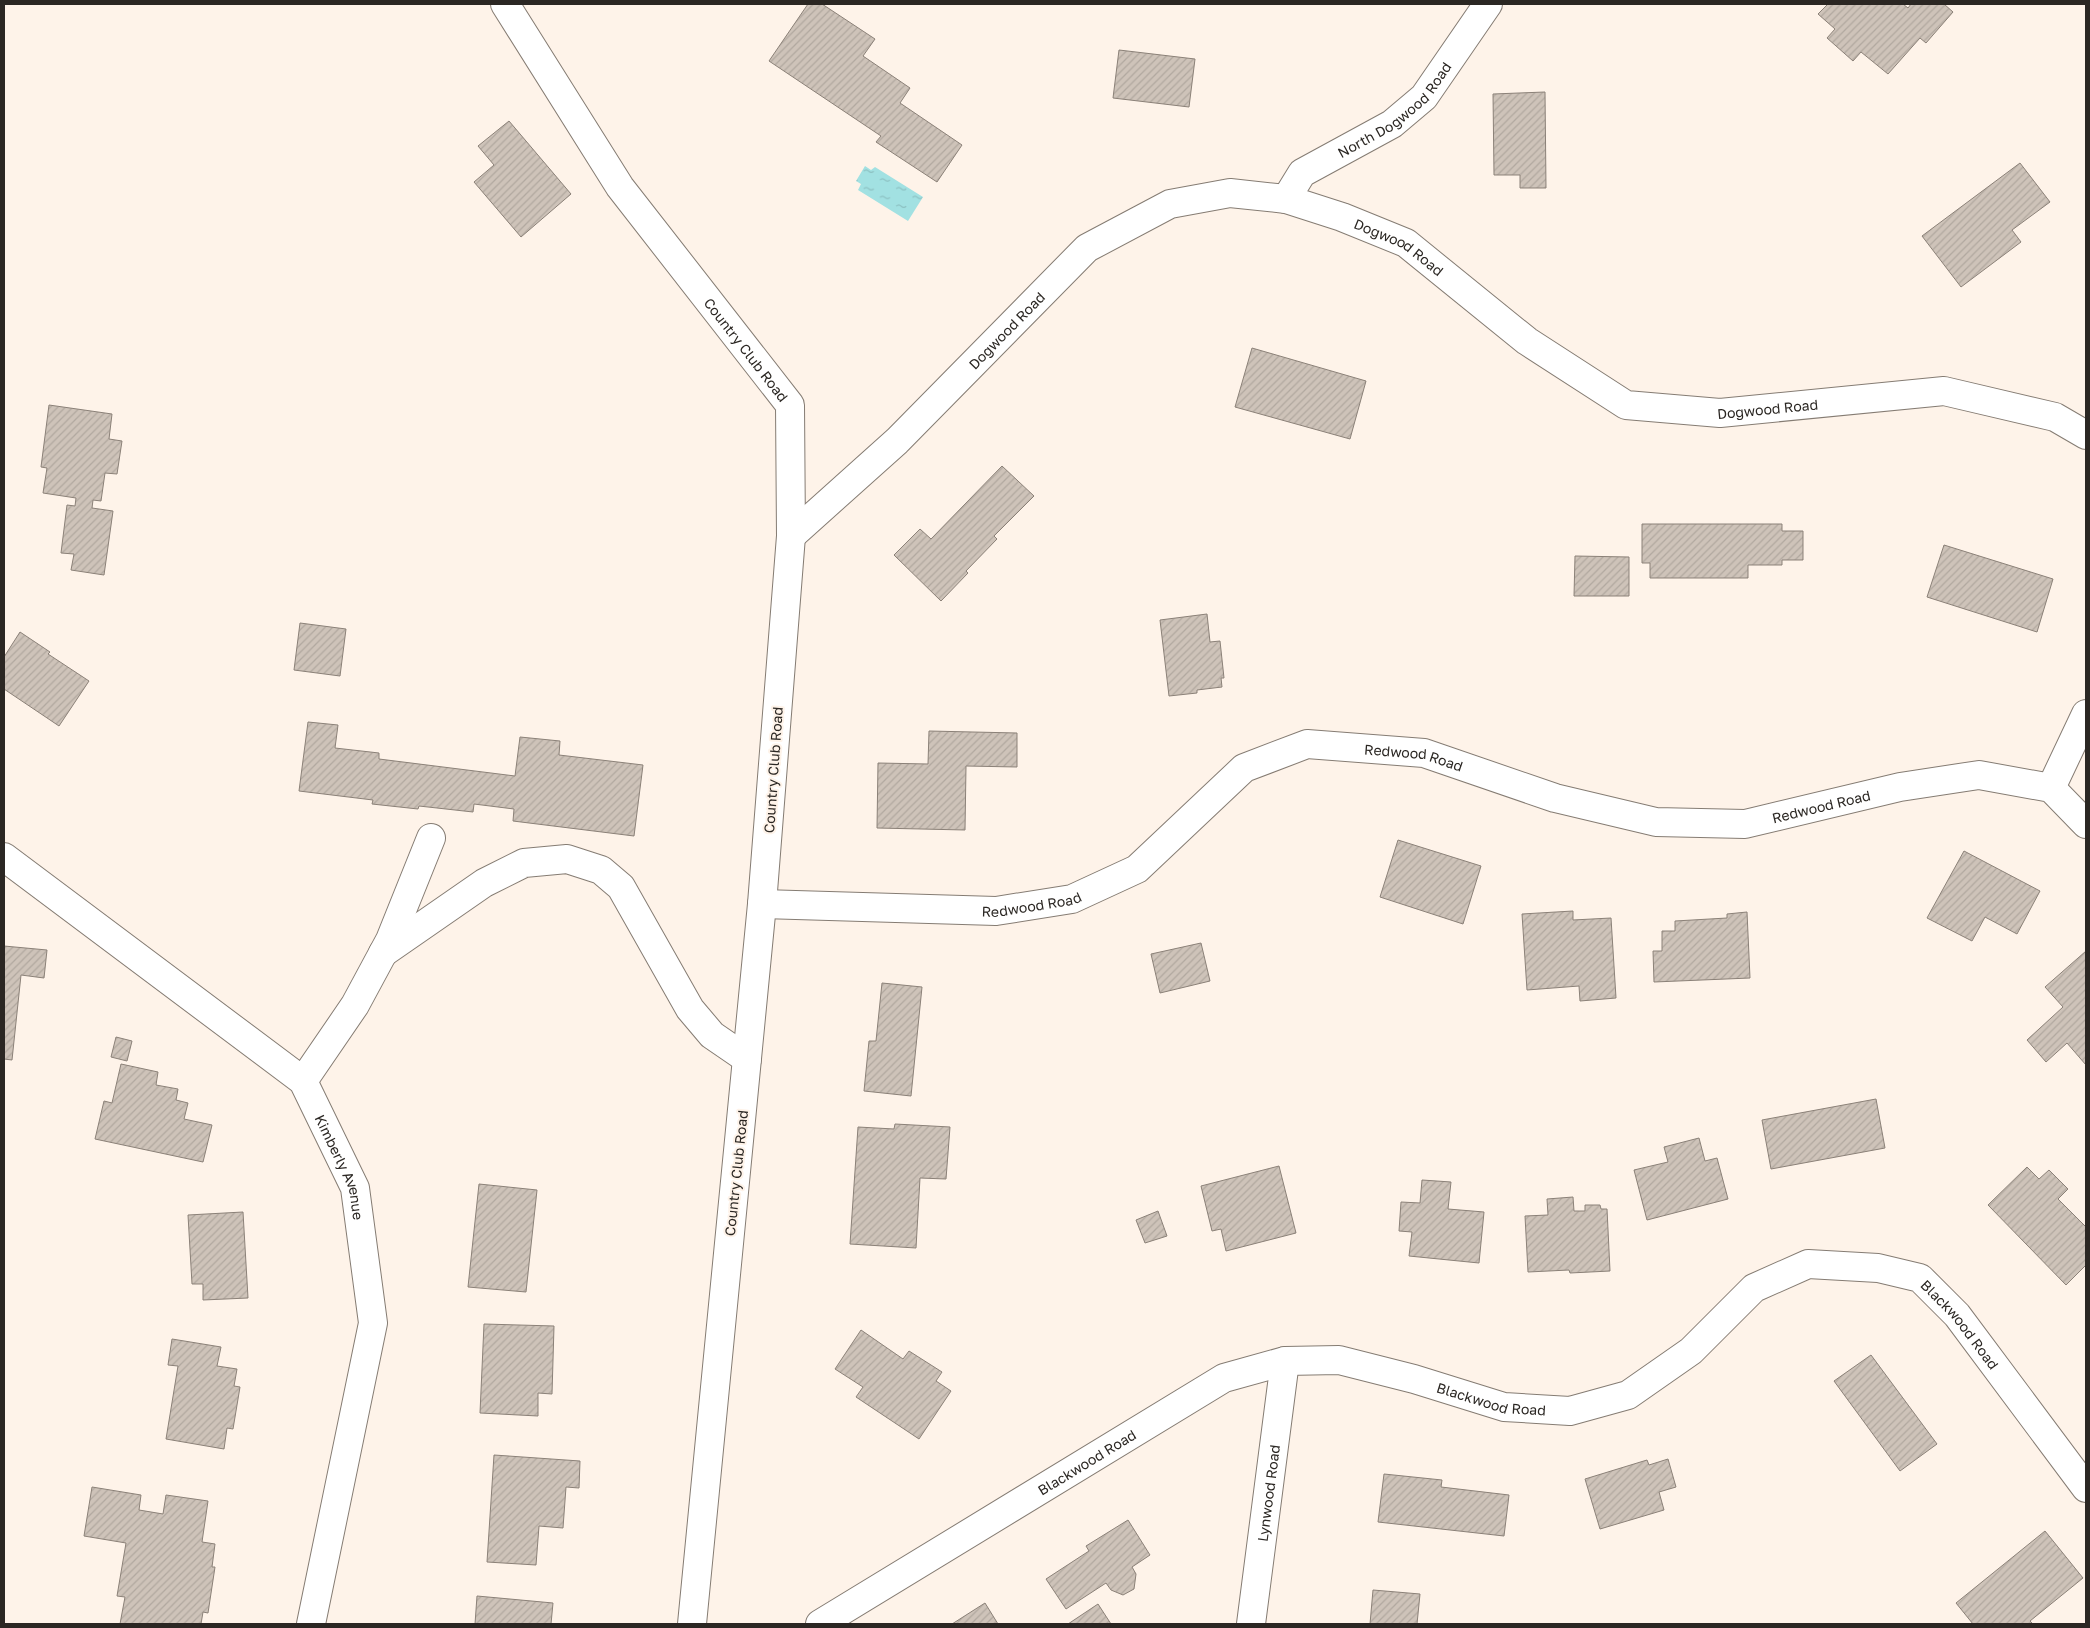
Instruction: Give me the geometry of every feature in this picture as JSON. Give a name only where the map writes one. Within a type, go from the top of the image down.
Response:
[{"type":"street","name":"Country Club Road","points":[[504,4],[620,186],[790,406],[791,536],[762,904],[692,1624]]},
{"type":"street","name":"North Dogwood Road","points":[[1286,198],[1302,173],[1392,124],[1424,97],[1488,4]]},
{"type":"street","name":"Dogwood Road","points":[[791,536],[897,442],[1086,248],[1170,204],[1230,193],[1286,198],[1342,217],[1406,243],[1527,341],[1626,405],[1720,413],[1944,391],[2055,418],[2086,435]]},
{"type":"street","points":[[2086,714],[2051,788],[2086,824]]},
{"type":"street","name":"Redwood Road","points":[[762,904],[996,911],[1072,899],[1137,869],[1244,768],[1307,744],[1424,753],[1555,798],[1656,822],[1745,824],[1900,787],[1979,775],[2051,788]]},
{"type":"street","points":[[303,1081],[355,1005],[390,940],[431,838]]},
{"type":"street","name":"Kimberly Avenue","points":[[4,857],[303,1081],[355,1188],[374,1323],[311,1624]]},
{"type":"street","points":[[383,952],[484,883],[524,863],[567,859],[601,870],[621,887],[690,1009],[712,1035],[747,1059]]},
{"type":"street","name":"Blackwood Road","points":[[820,1624],[1224,1378],[1285,1361],[1339,1360],[1414,1379],[1504,1407],[1570,1412],[1628,1395],[1691,1352],[1754,1288],[1808,1264],[1878,1268],[1920,1278],[1957,1316],[2086,1488]]},
{"type":"street","name":"Lynwood Road","points":[[1251,1624],[1285,1361]]},
{"type":"water","points":[[865,166],[871,170],[875,167],[923,197],[908,221],[858,190],[861,184],[856,181]]},
{"type":"building","points":[[808,4],[822,4],[875,39],[863,56],[910,88],[900,103],[962,145],[937,182],[876,142],[881,136],[769,61]]},
{"type":"building","points":[[1828,4],[1903,4],[1908,8],[1911,4],[1944,4],[1953,12],[1926,43],[1920,38],[1888,74],[1861,52],[1853,61],[1827,38],[1835,29],[1818,14]]},
{"type":"building","points":[[1119,50],[1195,59],[1189,107],[1113,98]]},
{"type":"building","points":[[1545,92],[1546,188],[1520,188],[1520,175],[1494,175],[1493,94]]},
{"type":"building","points":[[509,121],[571,194],[521,237],[474,182],[494,165],[478,146]]},
{"type":"building","points":[[2020,163],[2050,202],[2012,230],[2021,242],[1961,287],[1922,236]]},
{"type":"building","points":[[1252,348],[1366,381],[1350,439],[1235,407]]},
{"type":"building","points":[[49,405],[112,414],[109,439],[122,441],[117,474],[105,473],[101,501],[93,500],[92,508],[113,511],[104,575],[71,570],[74,554],[61,553],[67,505],[75,506],[76,498],[43,493],[47,468],[41,467]]},
{"type":"building","points":[[1002,466],[1034,496],[994,536],[997,539],[966,571],[968,573],[941,601],[894,555],[920,529],[931,539]]},
{"type":"building","points":[[1642,524],[1782,524],[1782,531],[1803,531],[1803,560],[1782,560],[1782,565],[1748,565],[1748,578],[1650,578],[1650,563],[1642,563]]},
{"type":"building","points":[[1944,545],[2053,579],[2037,632],[1927,597]]},
{"type":"building","points":[[1575,556],[1629,557],[1629,596],[1574,596]]},
{"type":"building","points":[[1207,614],[1210,642],[1220,641],[1224,678],[1221,678],[1222,687],[1197,690],[1197,693],[1169,696],[1160,620]]},
{"type":"building","points":[[300,623],[346,629],[340,676],[294,670]]},
{"type":"building","points":[[20,632],[50,652],[48,654],[89,681],[59,726],[4,689],[4,657]]},
{"type":"building","points":[[308,722],[338,725],[335,748],[379,753],[379,759],[515,776],[520,737],[560,741],[559,755],[643,765],[634,836],[513,821],[514,809],[474,804],[473,812],[419,806],[418,809],[372,804],[373,800],[299,791]]},
{"type":"building","points":[[929,731],[1017,733],[1017,767],[966,766],[965,830],[877,828],[878,763],[928,764]]},
{"type":"building","points":[[1398,840],[1481,866],[1463,924],[1380,897]]},
{"type":"building","points":[[1964,851],[2040,891],[2017,934],[1985,917],[1972,941],[1927,918]]},
{"type":"building","points":[[1573,911],[1573,920],[1611,918],[1616,998],[1580,1001],[1579,986],[1527,990],[1522,914]]},
{"type":"building","points":[[1747,912],[1750,978],[1654,982],[1653,951],[1662,951],[1662,931],[1675,931],[1675,921],[1727,918],[1727,914]]},
{"type":"building","points":[[1201,943],[1210,981],[1160,993],[1151,954]]},
{"type":"building","points":[[4,946],[47,950],[44,978],[21,975],[12,1060],[4,1059]]},
{"type":"building","points":[[2086,951],[2086,1065],[2067,1043],[2046,1062],[2027,1040],[2063,1007],[2045,987]]},
{"type":"building","points":[[882,983],[922,987],[911,1096],[864,1091],[869,1041],[876,1041]]},
{"type":"building","points":[[116,1037],[132,1041],[127,1061],[111,1057]]},
{"type":"building","points":[[121,1064],[158,1072],[156,1085],[178,1089],[176,1100],[188,1103],[184,1119],[212,1125],[203,1162],[95,1139],[104,1101],[112,1103]]},
{"type":"building","points":[[1876,1099],[1885,1148],[1771,1169],[1762,1120]]},
{"type":"building","points":[[895,1124],[950,1127],[946,1179],[920,1178],[916,1248],[850,1244],[858,1127],[894,1129]]},
{"type":"building","points":[[1699,1138],[1705,1161],[1717,1158],[1728,1199],[1647,1220],[1634,1170],[1668,1162],[1664,1147]]},
{"type":"building","points":[[1279,1166],[1296,1233],[1226,1251],[1221,1229],[1212,1231],[1201,1186]]},
{"type":"building","points":[[2027,1167],[2039,1179],[2049,1170],[2068,1189],[2058,1199],[2086,1227],[2086,1265],[2066,1285],[1988,1205]]},
{"type":"building","points":[[1422,1180],[1451,1182],[1448,1209],[1484,1212],[1479,1263],[1409,1256],[1412,1232],[1399,1231],[1401,1202],[1420,1203]]},
{"type":"building","points":[[479,1184],[537,1190],[526,1292],[468,1287]]},
{"type":"building","points":[[1573,1197],[1574,1211],[1585,1211],[1585,1205],[1600,1205],[1601,1209],[1607,1209],[1610,1271],[1570,1273],[1569,1270],[1528,1272],[1525,1216],[1548,1215],[1547,1199]]},
{"type":"building","points":[[1158,1211],[1167,1236],[1145,1243],[1136,1220]]},
{"type":"building","points":[[243,1212],[248,1298],[203,1300],[203,1284],[192,1284],[188,1215]]},
{"type":"building","points":[[484,1324],[554,1326],[552,1394],[538,1393],[538,1416],[480,1413]]},
{"type":"building","points":[[861,1330],[903,1359],[909,1351],[942,1372],[936,1381],[951,1391],[919,1439],[856,1397],[863,1387],[835,1369]]},
{"type":"building","points":[[172,1339],[221,1347],[217,1366],[237,1369],[234,1386],[240,1387],[233,1429],[227,1428],[224,1449],[166,1439],[178,1366],[168,1365]]},
{"type":"building","points":[[1871,1355],[1937,1444],[1900,1471],[1834,1381]]},
{"type":"building","points":[[494,1455],[580,1461],[579,1488],[566,1487],[563,1528],[539,1526],[536,1565],[487,1562]]},
{"type":"building","points":[[1668,1459],[1676,1487],[1659,1492],[1664,1510],[1600,1529],[1585,1479],[1647,1460],[1649,1465]]},
{"type":"building","points":[[1384,1474],[1442,1480],[1441,1487],[1509,1495],[1504,1536],[1378,1522]]},
{"type":"building","points":[[92,1487],[141,1495],[139,1510],[163,1514],[166,1495],[208,1501],[202,1542],[215,1544],[212,1567],[215,1567],[208,1613],[203,1612],[201,1624],[120,1624],[125,1597],[117,1596],[126,1543],[84,1536]]},
{"type":"building","points":[[1128,1520],[1150,1555],[1132,1567],[1136,1574],[1134,1589],[1123,1595],[1111,1590],[1106,1583],[1066,1609],[1046,1579],[1089,1551],[1086,1546]]},
{"type":"building","points":[[2045,1531],[2083,1578],[2030,1621],[2033,1624],[1973,1624],[1956,1603]]},
{"type":"building","points":[[1373,1590],[1420,1594],[1417,1624],[1370,1624]]},
{"type":"building","points":[[477,1596],[553,1603],[551,1624],[475,1624]]},
{"type":"building","points":[[985,1603],[998,1624],[952,1624]]},
{"type":"building","points":[[1098,1604],[1111,1624],[1068,1624]]}]
